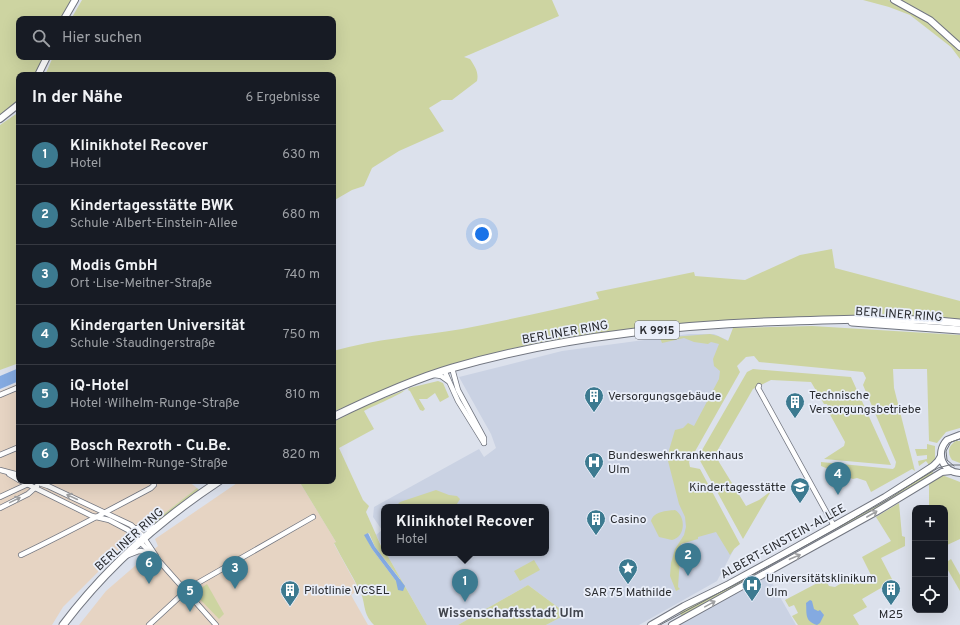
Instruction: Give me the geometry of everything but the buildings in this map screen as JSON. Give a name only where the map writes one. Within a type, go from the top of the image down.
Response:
[{"type":"main road","name":"BERLINER RING","points":[[336,415],[396,388],[448,369],[550,344],[613,335],[750,322],[890,318],[960,323]]},
{"type":"main road","name":"BERLINER RING","points":[[812,320],[960,330]]},
{"type":"main road","name":"BERLINER RING","points":[[63,625],[93,588],[121,559],[160,524],[215,484]]},
{"type":"street","points":[[66,16],[75,0]]},
{"type":"street","points":[[894,0],[930,20],[960,47]]},
{"type":"street","points":[[40,72],[46,60]]},
{"type":"street","points":[[0,119],[16,106]]},
{"type":"street","points":[[448,369],[448,381]]},
{"type":"street","points":[[432,375],[441,376],[448,381],[484,443],[484,438],[448,369]]},
{"type":"street","points":[[759,386],[758,388],[838,534]]},
{"type":"street","points":[[0,395],[16,388]]},
{"type":"street","points":[[956,473],[943,464],[941,456],[945,442],[952,436],[960,434]]},
{"type":"street","points":[[0,455],[16,448]]},
{"type":"street","name":"ALBERT-EINSTEIN-ALLEE","points":[[651,625],[690,603],[737,580],[834,526],[933,466],[938,462],[941,456]]},
{"type":"street","points":[[1,470],[16,475]]},
{"type":"street","points":[[1,470],[16,478]]},
{"type":"street","name":"ALBERT-EINSTEIN-ALLEE","points":[[672,625],[838,534],[895,501],[940,472],[956,473]]},
{"type":"street","points":[[0,497],[26,484]]},
{"type":"street","points":[[32,484],[35,488],[97,517],[107,519],[124,527],[142,540],[216,625]]},
{"type":"street","points":[[0,508],[27,495],[39,484]]},
{"type":"street","points":[[45,484],[135,528],[146,529],[160,524]]},
{"type":"street","points":[[22,555],[151,488],[154,484]]},
{"type":"street","points":[[149,625],[185,590],[314,517]]},
{"type":"street","points":[[135,528],[150,553],[160,562]]},
{"type":"street","points":[[121,559],[139,551],[150,553]]},
{"type":"shaded area","name":"Bundeswehrkrankenhaus Ulm","points":[[689,334],[714,334],[729,341],[727,379],[677,461],[734,549],[717,581],[639,625],[546,625],[567,614],[528,585],[458,625],[427,625],[388,556],[549,556],[549,504],[381,504],[381,529],[373,517],[374,507],[479,449],[484,457],[496,448],[491,434],[459,377],[562,351]]},
{"type":"shaded area","points":[[16,384],[16,484],[192,484],[197,488],[147,527],[116,554],[63,607],[52,625],[0,625],[0,391]]},
{"type":"shaded area","points":[[236,484],[301,484],[336,542],[334,544],[359,590],[351,595],[368,625],[79,625],[106,591],[158,546],[155,539]]},
{"type":"shaded area","name":"Bundeswehrkrankenhaus Ulm","points":[[381,531],[381,544],[376,535]]},
{"type":"shaded area","name":"Universitätsklinikum Ulm","points":[[768,576],[796,625],[678,625]]},
{"type":"green space","points":[[0,0],[72,0],[64,16],[16,16],[16,60],[43,60],[37,72],[16,72],[16,104],[0,117]]},
{"type":"green space","points":[[82,0],[552,0],[559,16],[464,57],[470,59],[475,67],[477,72],[477,81],[452,100],[442,100],[429,108],[444,131],[399,151],[372,168],[364,186],[352,190],[336,199],[336,72],[46,72],[52,60],[336,60],[336,16],[73,16]]},
{"type":"green space","points":[[863,0],[888,0],[896,2],[916,13],[937,28],[960,50],[960,59],[951,47],[910,15],[889,7]]},
{"type":"green space","points":[[901,0],[960,0],[960,44],[927,14]]},
{"type":"green space","points":[[16,114],[16,364],[0,370],[0,125]]},
{"type":"green space","points":[[832,249],[835,268],[960,301],[960,320],[882,315],[803,317],[674,326],[616,332],[538,343],[480,357],[437,370],[336,411],[336,350],[381,341],[462,329],[530,315],[599,299],[596,292],[694,272],[695,276],[745,280],[800,255]]},
{"type":"green space","points":[[812,326],[960,335],[960,428],[946,432],[937,443],[929,441],[927,369],[893,369],[894,388],[915,471],[912,469],[871,492],[866,481],[857,478],[853,479],[821,466],[821,462],[893,469],[895,467],[896,462],[863,385],[866,378],[863,372],[759,362],[754,356],[746,357],[737,366],[740,372],[689,462],[690,467],[700,469],[740,544],[730,555],[716,532],[681,544],[678,587],[680,589],[676,591],[670,576],[671,563],[675,549],[684,535],[686,527],[685,517],[679,504],[667,457],[675,430],[683,428],[688,423],[694,426],[719,379],[720,371],[714,366],[713,359],[719,344],[711,342],[708,344],[694,342],[684,338],[662,343],[660,338],[710,334],[728,341],[733,328]]},
{"type":"green space","points":[[753,369],[851,377],[891,465],[824,459],[844,446],[845,442],[827,409],[827,404],[824,404],[811,382],[771,380],[753,389],[716,453],[719,462],[746,506],[759,500],[771,491],[743,539],[698,457],[747,372]]},
{"type":"green space","points":[[438,381],[443,383],[449,397],[440,402],[435,393],[427,399],[419,399],[425,409],[423,411],[420,410],[410,391],[408,390],[409,388]]},
{"type":"green space","points":[[405,390],[364,411],[374,429],[339,448],[363,500],[369,506],[366,512],[381,546],[381,555],[375,547],[369,533],[365,535],[372,549],[396,581],[400,579],[382,556],[388,556],[427,625],[374,625],[370,621],[362,595],[334,543],[336,542],[301,484],[336,484],[336,420],[364,406]]},
{"type":"green space","points":[[956,441],[960,441],[960,463],[952,460],[949,455],[951,445]]},
{"type":"green space","points":[[927,444],[935,446],[935,460],[929,465],[926,461],[919,466],[918,461],[927,459],[927,455],[917,456],[915,449],[927,449]]},
{"type":"green space","points":[[936,465],[937,467],[932,471],[933,473],[939,470],[940,471],[841,529],[839,526]]},
{"type":"green space","points":[[942,475],[960,482],[960,539],[948,545],[948,505],[929,505],[929,484]]},
{"type":"green space","points":[[197,488],[199,490],[155,524],[147,527]]},
{"type":"green space","points":[[436,490],[449,495],[457,496],[460,499],[457,504],[398,504]]},
{"type":"green space","points":[[899,503],[902,536],[905,537],[905,546],[881,558],[893,581],[862,599],[867,607],[853,615],[859,625],[798,625],[792,616],[798,613],[794,605],[789,607],[785,600],[825,579],[829,586],[835,587],[850,578],[854,585],[871,575],[862,557],[891,541],[876,517]]},
{"type":"green space","points":[[675,510],[679,513],[683,521],[680,535],[672,540],[659,537],[651,521],[658,513]]},
{"type":"green space","points":[[951,559],[960,575],[960,591],[948,570],[948,561]]},
{"type":"green space","points":[[534,560],[540,570],[520,581],[514,571]]},
{"type":"green space","points":[[754,572],[757,576],[683,618],[679,612]]},
{"type":"green space","points":[[207,584],[224,614],[219,619],[194,593]]},
{"type":"green space","points":[[528,585],[567,614],[546,625],[458,625]]},
{"type":"water","points":[[16,369],[16,382],[0,389],[0,376]]},
{"type":"water","points":[[368,533],[381,556],[405,586],[403,591],[398,590],[396,581],[372,549],[364,535]]},
{"type":"water","points":[[810,600],[812,601],[814,609],[818,611],[820,610],[824,615],[820,623],[817,625],[810,621],[807,616],[806,603]]},
{"type":"tram line","points":[[954,466],[947,460],[946,451],[951,442],[960,439]]},
{"type":"tram line","points":[[660,625],[836,529],[938,468],[949,465],[960,465]]},
{"type":"place","name":"Versorgungsgebäude","points":[[594,413]]},
{"type":"place","name":"Technische Versorgungsbetriebe","points":[[795,419]]},
{"type":"place","name":"Bundeswehrkrankenhaus Ulm","points":[[594,479]]},
{"type":"place","name":"Kindergarten Universität","points":[[838,495]]},
{"type":"place","name":"Kindertagesstätte","points":[[800,504]]},
{"type":"place","name":"Casino","points":[[596,536]]},
{"type":"place","name":"Kindertagesstätte BWK","points":[[688,576]]},
{"type":"place","name":"Bosch Rexroth - Cu.Be.","points":[[149,584]]},
{"type":"place","name":"SAR 75 Mathilde","points":[[628,585]]},
{"type":"place","name":"Modis GmbH","points":[[235,589]]},
{"type":"place","name":"Klinikhotel Recover","points":[[465,602]]},
{"type":"place","name":"Universitätsklinikum Ulm","points":[[752,602]]},
{"type":"place","name":"M25","points":[[891,606]]},
{"type":"place","name":"Pilotlinie VCSEL","points":[[290,607]]},
{"type":"place","name":"iQ-Hotel","points":[[190,612]]},
{"type":"district","name":"Wissenschaftsstadt Ulm","points":[[511,612]]}]
